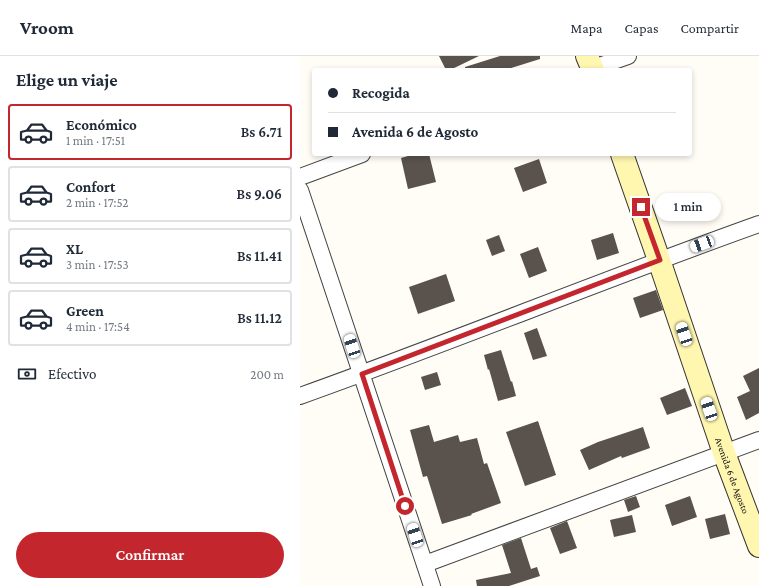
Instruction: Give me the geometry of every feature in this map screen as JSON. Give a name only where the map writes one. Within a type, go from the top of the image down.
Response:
[{"type":"street","points":[[590,66],[628,56]]},
{"type":"street","points":[[300,177],[357,156]]},
{"type":"street","name":"Avenida 6 de Agosto","points":[[623,156],[660,260],[724,453],[759,546]]},
{"type":"street","points":[[300,190],[432,586]]},
{"type":"street","points":[[300,396],[759,224]]},
{"type":"street","points":[[425,564],[759,440]]},
{"type":"building","points":[[439,56],[479,56],[454,68],[445,68]]},
{"type":"building","points":[[500,56],[540,56],[540,59],[511,68],[465,67]]},
{"type":"building","points":[[408,156],[430,156],[436,182],[408,189],[401,158]]},
{"type":"building","points":[[539,159],[547,183],[523,192],[514,168]]},
{"type":"building","points":[[613,233],[619,253],[597,260],[591,240]]},
{"type":"building","points":[[499,235],[505,251],[492,256],[486,240]]},
{"type":"building","points":[[538,247],[547,271],[529,278],[520,254]]},
{"type":"building","points":[[446,274],[455,301],[418,314],[409,287]]},
{"type":"building","points":[[656,290],[663,310],[640,318],[633,298]]},
{"type":"building","points":[[537,328],[547,356],[533,360],[524,333]]},
{"type":"building","points":[[501,350],[516,396],[498,401],[484,355]]},
{"type":"building","points":[[759,368],[759,413],[746,420],[737,397],[750,391],[743,376]]},
{"type":"building","points":[[437,372],[441,385],[425,390],[421,377]]},
{"type":"building","points":[[685,388],[692,406],[667,415],[660,398]]},
{"type":"building","points":[[538,421],[556,475],[525,486],[506,432]]},
{"type":"building","points":[[429,425],[434,442],[458,435],[460,442],[477,438],[484,464],[487,463],[501,503],[471,514],[472,515],[442,524],[427,476],[423,477],[410,430]]},
{"type":"building","points":[[643,427],[650,448],[622,458],[621,456],[589,470],[580,450],[598,442]]},
{"type":"building","points":[[636,496],[640,507],[628,512],[624,500]]},
{"type":"building","points":[[690,496],[697,517],[672,526],[665,505]]},
{"type":"building","points":[[725,514],[730,534],[710,539],[705,519]]},
{"type":"building","points":[[632,515],[636,532],[614,537],[610,520]]},
{"type":"building","points":[[567,521],[577,548],[560,554],[550,528]]},
{"type":"building","points":[[521,538],[531,569],[537,567],[540,576],[509,586],[477,586],[476,580],[511,573],[502,545]]},
{"type":"route","points":[[405,506],[362,374],[660,260],[641,207]]}]
